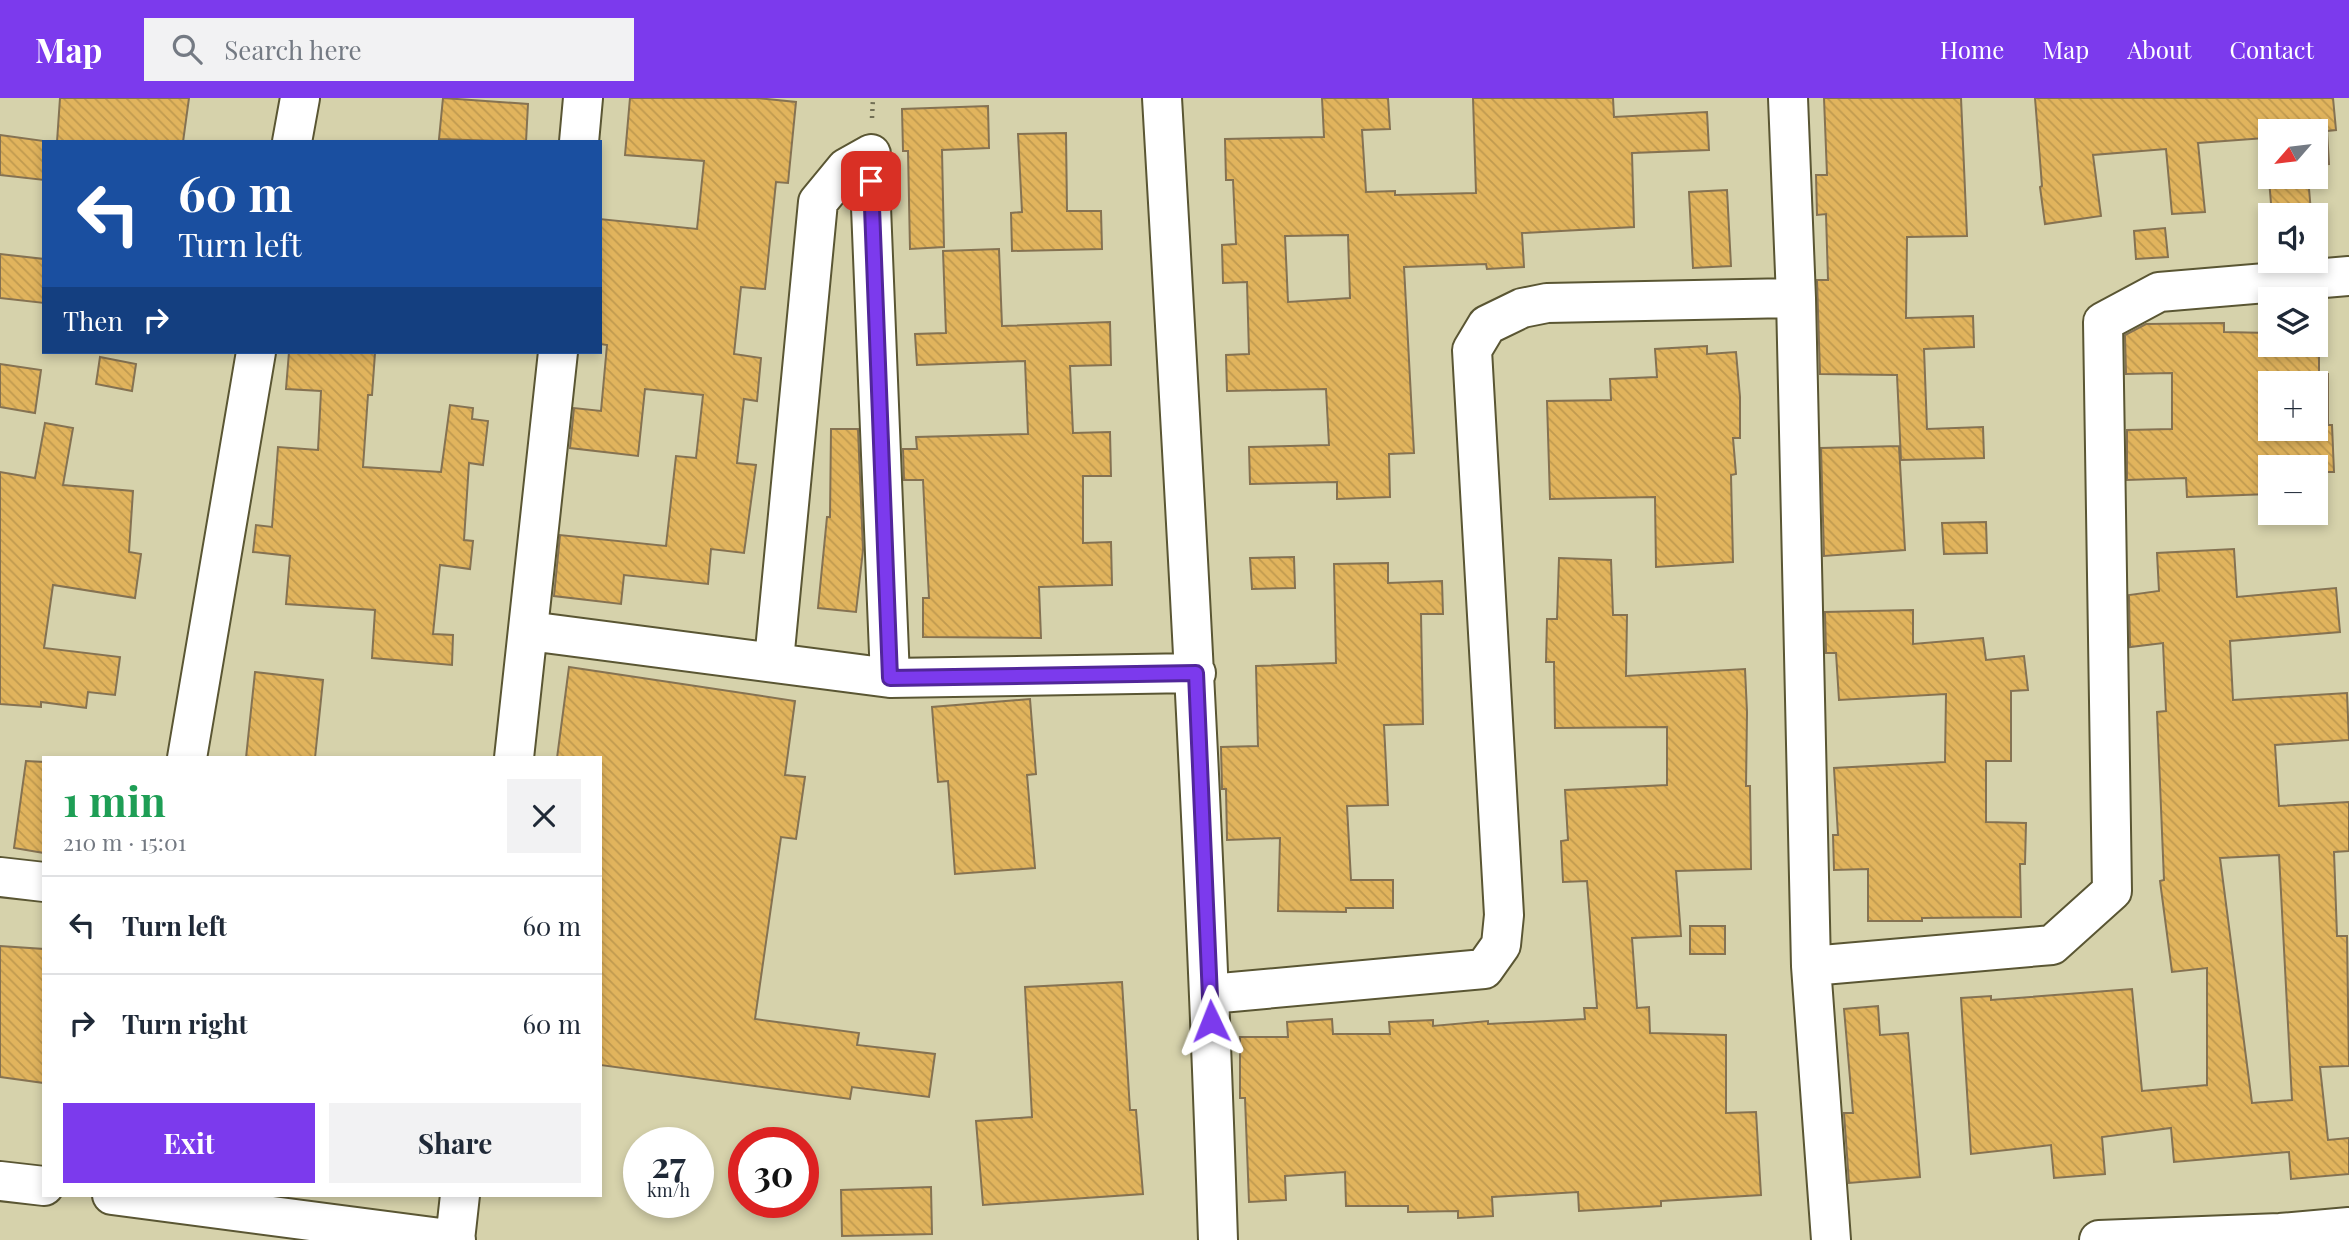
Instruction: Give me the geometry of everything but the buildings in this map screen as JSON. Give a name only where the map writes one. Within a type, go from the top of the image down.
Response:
[{"type":"street","points":[[292,140],[300,98]]},
{"type":"street","points":[[579,140],[583,98]]},
{"type":"street","points":[[1162,98],[1196,673],[1218,1240]]},
{"type":"street","points":[[1788,98],[1796,298],[1811,966],[1831,1240]]},
{"type":"street","points":[[774,661],[818,202],[846,168],[871,154],[890,678]]},
{"type":"street","points":[[1811,966],[2052,945],[2112,891],[2103,322],[2159,292],[2349,276]]},
{"type":"street","points":[[1210,994],[1484,969],[1502,945],[1504,915],[1472,350],[1487,325],[1521,307],[1547,303],[1796,298]]},
{"type":"street","points":[[187,756],[256,354]]},
{"type":"street","points":[[514,756],[558,354]]},
{"type":"street","points":[[529,631],[890,678],[1196,673]]},
{"type":"street","points":[[0,877],[42,882]]},
{"type":"street","points":[[0,1181],[42,1186]]},
{"type":"street","points":[[127,1197],[455,1240],[460,1197]]},
{"type":"street","points":[[2099,1240],[2280,1237],[2349,1227]]},
{"type":"route","points":[[871,181],[890,678],[1196,673],[1211,1021]]}]
